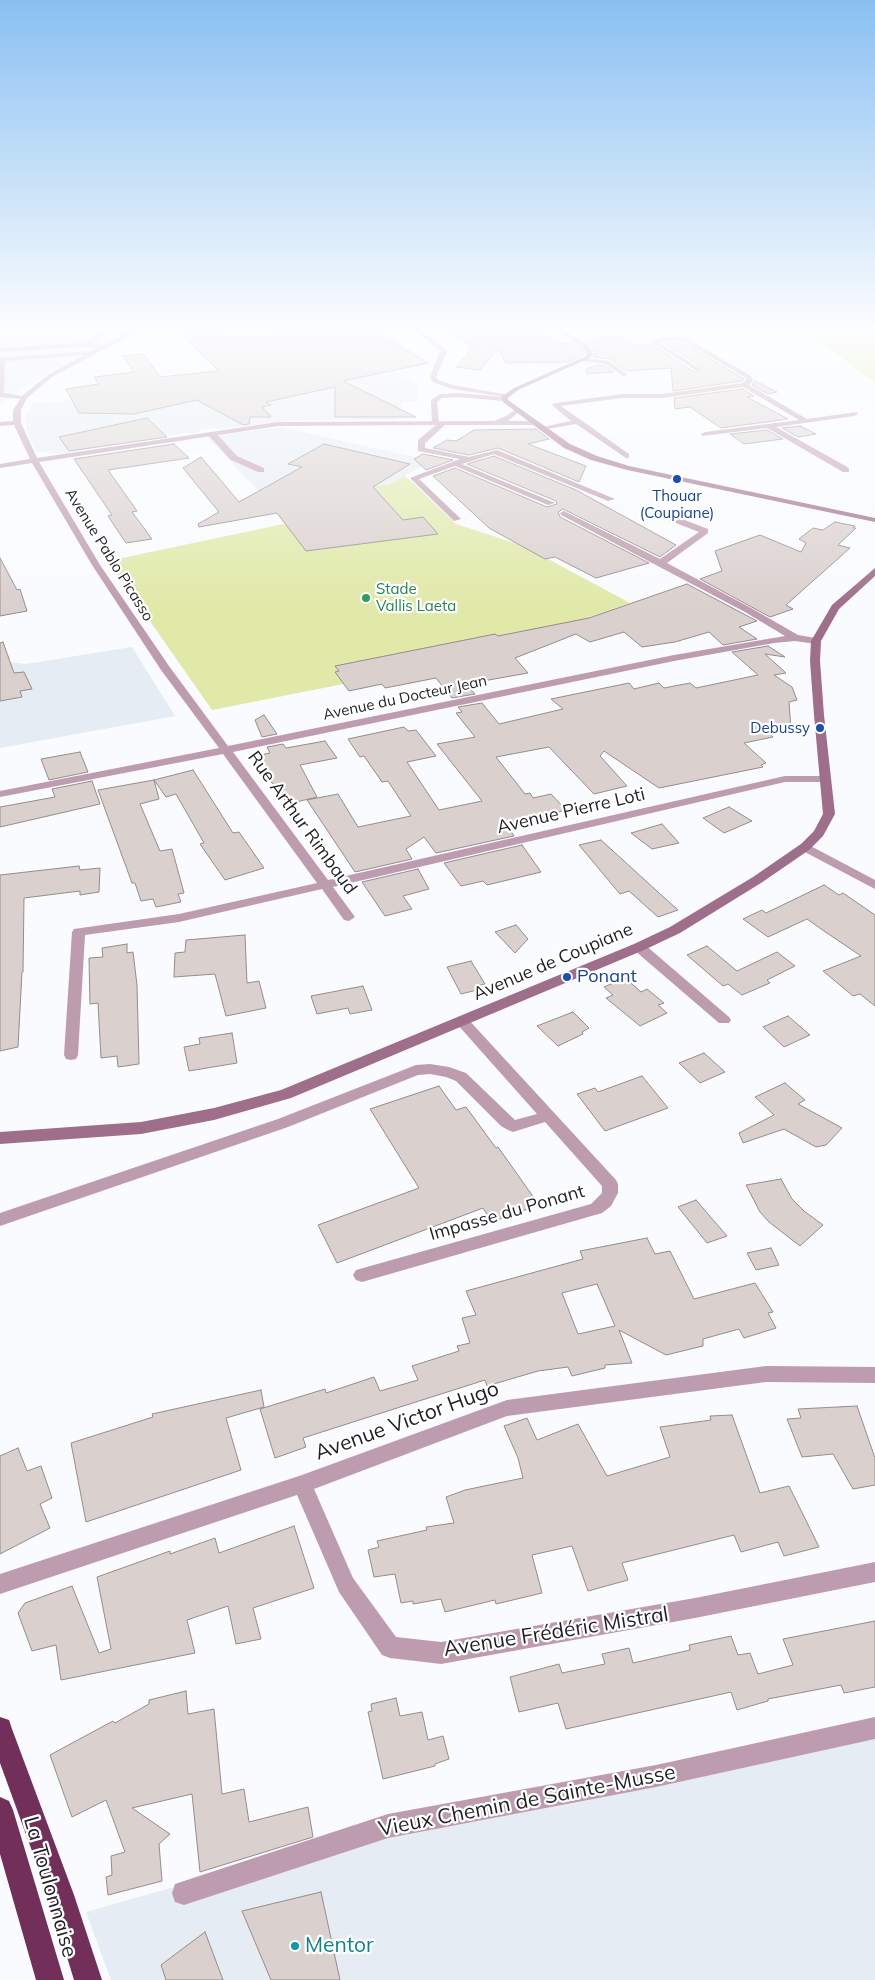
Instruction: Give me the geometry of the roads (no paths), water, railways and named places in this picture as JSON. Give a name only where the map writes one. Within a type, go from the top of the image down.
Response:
[{"type":"highway","points":[[0,1729],[61,1895],[88,1980]]},
{"type":"highway","name":"La Toulonnaise","points":[[0,1810],[50,1980]]},
{"type":"main road","points":[[538,425],[580,452],[609,463],[875,520]]},
{"type":"main road","name":"Avenue de Coupiane","points":[[0,1138],[140,1128],[214,1114],[286,1094],[639,948],[675,930],[757,880],[805,847],[819,833],[829,814],[824,779],[816,670],[816,641],[835,607],[875,571]]},
{"type":"street","name":"Avenue Pablo Picasso","points":[[18,423],[34,460],[96,565],[165,668],[226,750]]},
{"type":"street","points":[[0,466],[294,423]]},
{"type":"street","points":[[439,423],[421,442],[421,449],[469,459]]},
{"type":"street","points":[[504,423],[538,425],[559,423]]},
{"type":"street","points":[[579,423],[626,456]]},
{"type":"street","points":[[706,434],[788,423]]},
{"type":"street","points":[[769,426],[846,470]]},
{"type":"street","points":[[212,434],[234,458],[261,470]]},
{"type":"street","points":[[457,519],[414,478],[494,452],[611,499]]},
{"type":"street","points":[[456,464],[551,503]]},
{"type":"street","points":[[564,513],[601,530],[748,610],[795,638]]},
{"type":"street","points":[[661,563],[705,531],[666,516]]},
{"type":"street","name":"Avenue du Docteur Jean","points":[[0,794],[226,750],[674,658],[795,638],[816,641]]},
{"type":"street","name":"Rue Arthur Rimbaud","points":[[226,750],[349,917]]},
{"type":"street","name":"Avenue Pierre Loti","points":[[71,1055],[79,932],[179,918],[327,886],[785,780],[824,779]]},
{"type":"street","points":[[805,847],[875,885]]},
{"type":"street","points":[[639,948],[724,1020]]},
{"type":"street","name":"Impasse du Ponant","points":[[362,1275],[596,1209],[605,1202],[610,1193],[610,1184],[462,1021]]},
{"type":"street","points":[[0,1220],[283,1123],[416,1070],[430,1069],[449,1072],[461,1077],[506,1122],[513,1126],[548,1116]]},
{"type":"street","name":"Avenue Victor Hugo","points":[[0,1584],[302,1484],[507,1408],[766,1374],[875,1375]]},
{"type":"street","name":"Avenue Frédéric Mistral","points":[[302,1484],[346,1585],[390,1647],[441,1653],[695,1608],[875,1572]]},
{"type":"street","name":"Vieux Chemin de Sainte-Musse","points":[[184,1893],[388,1826],[656,1776],[875,1728]]},
{"type":"place","name":"Thouar (Coupiane)","points":[[677,479]]},
{"type":"place","name":"Stade Vallis Laeta","points":[[366,598]]},
{"type":"place","name":"Debussy","points":[[820,728]]},
{"type":"place","name":"Ponant","points":[[567,977]]},
{"type":"place","name":"Mentor","points":[[295,1946]]}]
